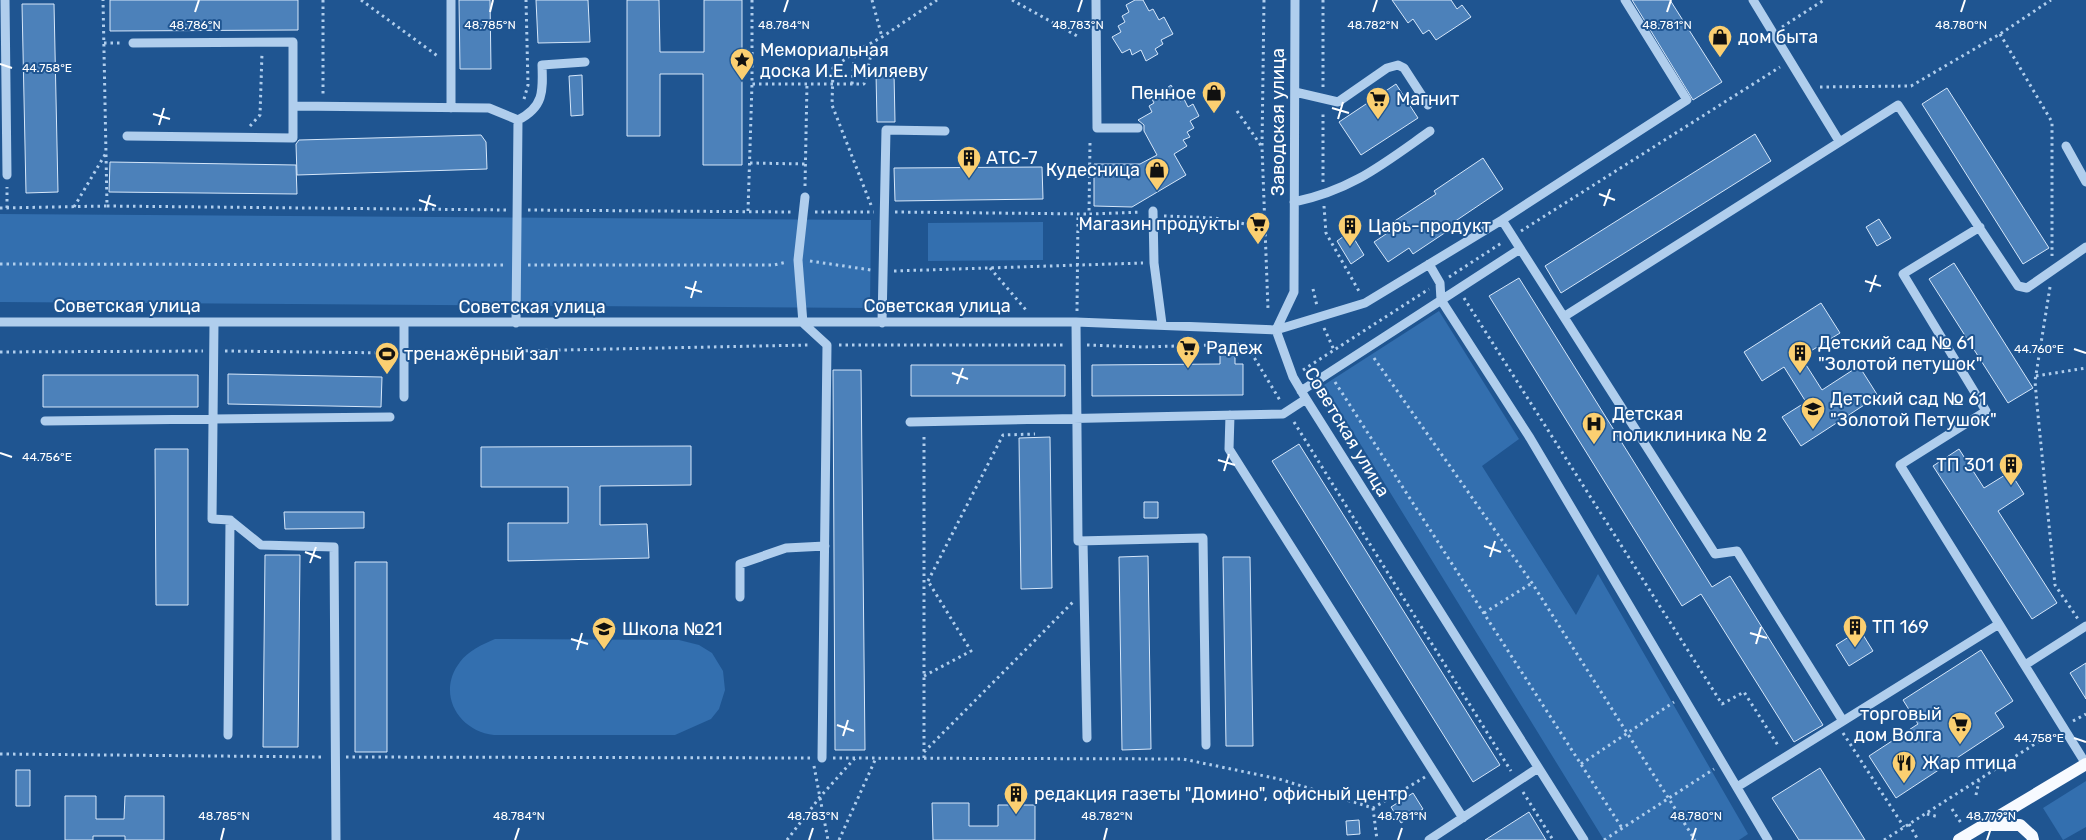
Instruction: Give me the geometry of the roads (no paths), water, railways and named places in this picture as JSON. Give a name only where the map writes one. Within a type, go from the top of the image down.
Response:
[{"type":"main road","points":[[1959,840],[2086,764]]},
{"type":"main road","points":[[1984,825],[2020,825],[2032,836],[2033,840]]},
{"type":"street","points":[[5,0],[7,175]]},
{"type":"street","points":[[451,0],[451,108]]},
{"type":"street","points":[[1096,0],[1097,128],[1138,128]]},
{"type":"street","name":"Заводская улица","points":[[1276,330],[1294,292],[1295,0]]},
{"type":"street","points":[[1276,330],[1365,303],[1502,220],[1687,100],[1625,0]]},
{"type":"street","points":[[1753,0],[1840,141]]},
{"type":"street","points":[[127,136],[293,138],[293,42],[133,43]]},
{"type":"street","points":[[518,120],[531,113],[543,93],[542,66],[586,62]]},
{"type":"street","points":[[1294,92],[1323,97],[1338,102],[1387,68],[1398,65],[1404,68],[1428,105]]},
{"type":"street","points":[[1565,316],[1898,105],[2018,286],[2027,288],[2086,247]]},
{"type":"street","points":[[293,106],[489,108],[518,120]]},
{"type":"street","points":[[516,323],[518,120]]},
{"type":"street","points":[[882,323],[886,130],[945,131]]},
{"type":"street","points":[[1294,202],[1323,196],[1355,182],[1430,131]]},
{"type":"street","points":[[2066,146],[2086,182]]},
{"type":"street","points":[[806,198],[798,260],[803,323],[827,345],[822,758]]},
{"type":"street","points":[[1153,213],[1154,262],[1162,324]]},
{"type":"street","points":[[1502,220],[1715,554],[1737,551],[1840,723]]},
{"type":"street","points":[[1980,227],[1903,274],[1986,411],[1900,465],[2086,764]]},
{"type":"street","points":[[910,422],[1283,414],[1329,373],[1520,250]]},
{"type":"street","points":[[1429,264],[1440,283],[1441,300],[1530,438],[1768,840]]},
{"type":"street","name":"Советская улица","points":[[0,322],[1076,322],[1276,330],[1293,377],[1303,395],[1584,840]]},
{"type":"street","points":[[1076,322],[1078,541],[1203,538],[1206,744]]},
{"type":"street","points":[[214,323],[212,520],[230,520],[262,545],[334,546],[336,840]]},
{"type":"street","points":[[404,323],[404,397]]},
{"type":"street","points":[[1230,415],[1229,449],[1463,818]]},
{"type":"street","points":[[45,421],[390,417]]},
{"type":"street","points":[[228,735],[230,520]]},
{"type":"street","points":[[1083,541],[1087,738]]},
{"type":"street","points":[[740,598],[740,564],[786,548],[825,546]]},
{"type":"street","points":[[1738,787],[1998,624]]},
{"type":"street","points":[[2025,665],[2085,627]]},
{"type":"street","points":[[1429,840],[1538,768]]},
{"type":"place","name":"дом быта","points":[[1720,58]]},
{"type":"place","name":"Мемориальная доска И.Е. Миляеву","points":[[742,81]]},
{"type":"place","name":"Пенное","points":[[1214,114]]},
{"type":"place","name":"Магнит","points":[[1378,120]]},
{"type":"place","name":"АТС-7","points":[[969,179]]},
{"type":"place","name":"Кудесница","points":[[1157,191]]},
{"type":"place","name":"Магазин продукты","points":[[1258,245]]},
{"type":"place","name":"Царь-продукт","points":[[1350,247]]},
{"type":"place","name":"Радеж","points":[[1188,369]]},
{"type":"place","name":"Детский сад № 61 \"Золотой петушок\"","points":[[1800,374]]},
{"type":"place","name":"тренажёрный зал","points":[[387,375]]},
{"type":"place","name":"Детский сад № 61 \"Золотой Петушок\"","points":[[1813,430]]},
{"type":"place","name":"Детская поликлиника № 2","points":[[1594,445]]},
{"type":"place","name":"ТП 301","points":[[2011,486]]},
{"type":"place","name":"ТП 169","points":[[1855,648]]},
{"type":"place","name":"Школа №21","points":[[604,650]]},
{"type":"place","name":"торговый дом Волга","points":[[1960,745]]},
{"type":"place","name":"Жар птица","points":[[1904,784]]},
{"type":"place","name":"редакция газеты \"Домино\", офисный центр","points":[[1016,815]]}]
